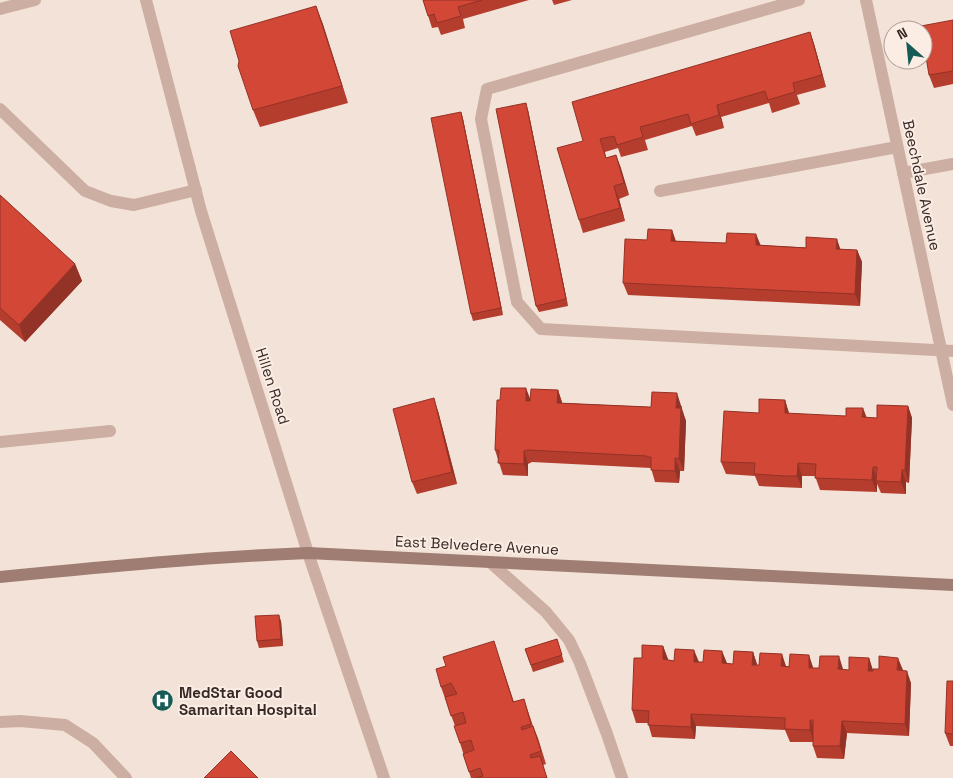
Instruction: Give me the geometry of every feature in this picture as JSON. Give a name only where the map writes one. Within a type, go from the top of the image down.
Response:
[{"type":"main road","name":"East Belvedere Avenue","points":[[0,577],[228,557],[308,553],[953,585]]},
{"type":"street","name":"Hillen Road","points":[[146,0],[196,190],[308,553],[384,778]]},
{"type":"street","points":[[799,0],[487,89],[481,119],[517,302],[541,329],[948,351]]},
{"type":"street","name":"Beechdale Avenue","points":[[866,0],[902,173],[948,351],[953,405]]},
{"type":"street","points":[[0,10],[27,1]]},
{"type":"street","points":[[0,109],[85,191],[111,201],[134,204],[196,190]]},
{"type":"street","points":[[660,191],[897,147]]},
{"type":"street","points":[[902,173],[953,164]]},
{"type":"street","points":[[0,442],[110,431]]},
{"type":"street","points":[[490,562],[546,612],[569,640],[594,698],[622,778]]},
{"type":"street","points":[[0,722],[20,721],[65,725],[93,743],[126,778]]},
{"type":"building","points":[[423,0],[482,0],[458,7],[461,16],[437,23],[434,14],[428,16]]},
{"type":"building","points":[[316,6],[342,86],[253,110],[238,66],[239,61],[230,31]]},
{"type":"building","points":[[953,20],[953,71],[929,75],[928,70],[933,70],[933,24]]},
{"type":"building","points":[[810,32],[822,75],[793,83],[795,92],[768,100],[765,91],[717,105],[719,115],[691,124],[688,114],[640,127],[643,137],[617,145],[614,136],[600,139],[606,158],[616,155],[624,183],[614,186],[620,208],[579,220],[557,148],[583,141],[572,102]]},
{"type":"building","points":[[526,103],[566,299],[536,306],[496,109]]},
{"type":"building","points":[[461,112],[501,308],[471,314],[431,118]]},
{"type":"building","points":[[0,195],[75,264],[19,325],[0,308]]},
{"type":"building","points":[[648,229],[672,230],[671,241],[726,243],[727,233],[756,234],[756,245],[806,248],[806,237],[837,239],[836,249],[857,250],[855,294],[623,283],[625,239],[647,240]]},
{"type":"building","points":[[501,388],[526,388],[526,401],[530,401],[531,389],[558,390],[557,403],[649,407],[651,407],[652,392],[677,393],[676,408],[681,408],[679,459],[675,458],[675,471],[651,470],[651,457],[647,456],[528,450],[524,451],[524,464],[498,463],[499,450],[495,450],[497,400],[500,400]]},
{"type":"building","points":[[434,398],[452,472],[412,482],[393,409]]},
{"type":"building","points":[[759,399],[785,400],[785,413],[846,416],[846,408],[863,408],[862,417],[877,418],[877,405],[908,406],[905,470],[902,470],[901,482],[876,481],[877,467],[873,467],[872,480],[815,478],[816,464],[798,463],[797,476],[784,476],[754,474],[755,463],[721,462],[724,411],[759,413]]},
{"type":"building","points":[[279,615],[281,639],[257,641],[255,616]]},
{"type":"building","points":[[557,639],[562,655],[531,665],[525,649]]},
{"type":"building","points":[[494,641],[513,702],[524,699],[531,724],[521,727],[522,730],[533,726],[541,751],[530,755],[531,758],[540,756],[547,778],[476,778],[483,776],[480,768],[469,772],[463,754],[474,750],[471,740],[460,743],[454,726],[466,723],[463,712],[451,716],[445,697],[457,694],[451,683],[441,687],[436,669],[446,666],[443,657]]},
{"type":"building","points":[[642,645],[663,646],[663,659],[674,661],[675,649],[694,650],[694,662],[703,662],[704,650],[722,651],[722,663],[733,664],[734,651],[753,652],[752,665],[759,665],[760,653],[782,654],[781,666],[789,667],[790,654],[809,655],[809,668],[819,668],[820,656],[839,656],[838,669],[849,670],[849,657],[869,658],[868,671],[879,669],[879,656],[898,658],[897,670],[907,671],[905,724],[842,721],[840,746],[813,746],[813,720],[810,720],[810,730],[785,729],[785,718],[691,714],[691,727],[648,725],[649,711],[632,710],[634,658],[642,658]]},
{"type":"building","points":[[947,681],[953,681],[953,734],[945,733]]},
{"type":"building","points":[[231,751],[258,778],[204,778]]},
{"type":"place","name":"MedStar Good Samaritan Hospital","points":[[163,701]]}]
